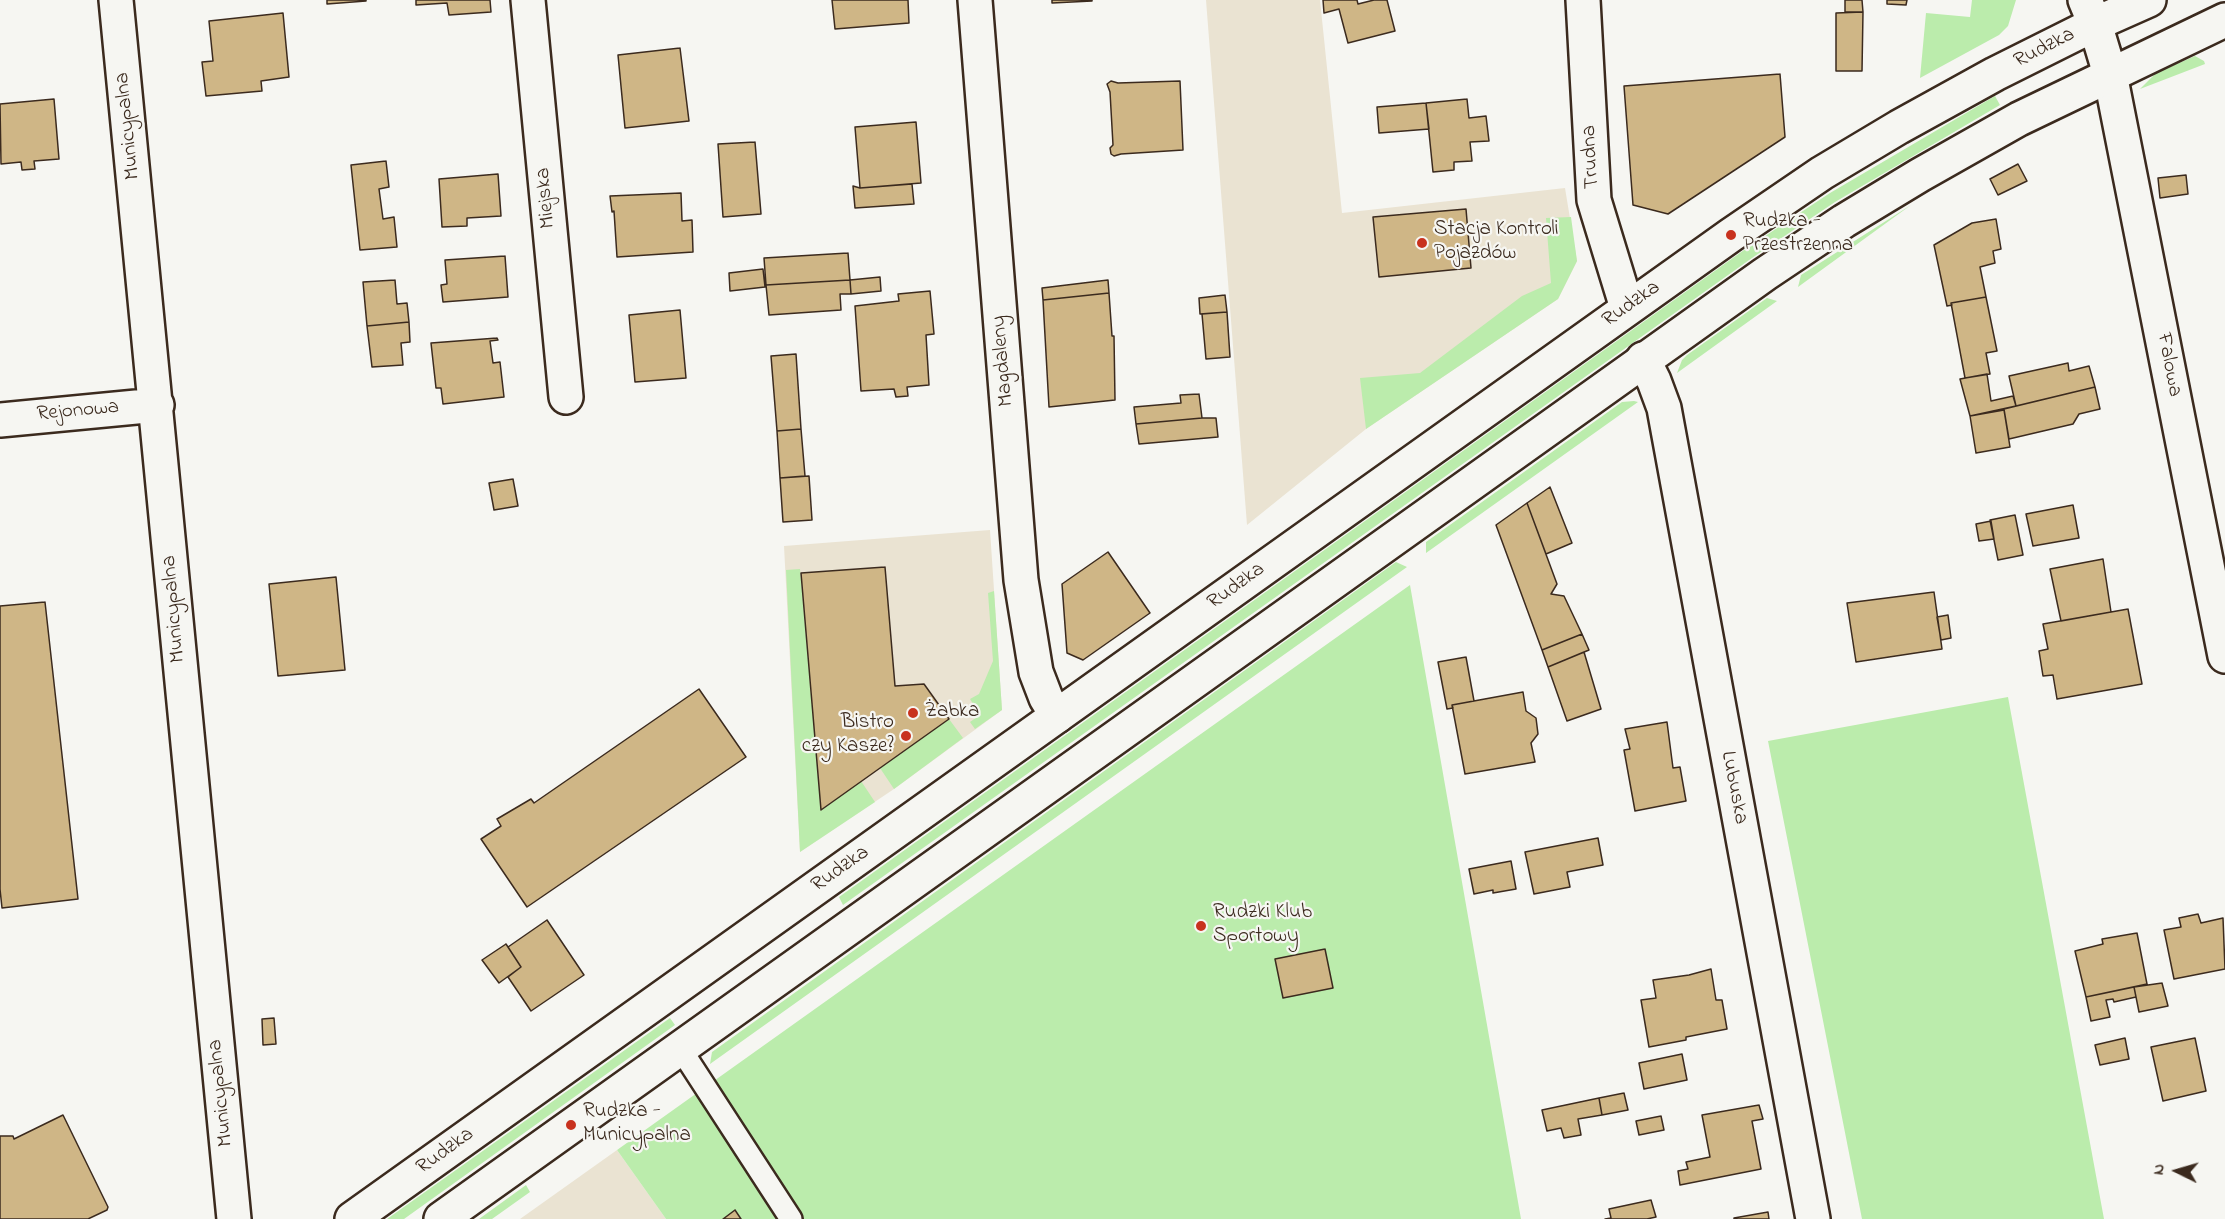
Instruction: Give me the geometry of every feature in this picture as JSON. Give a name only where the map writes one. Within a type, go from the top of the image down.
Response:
[{"type":"street","name":"Municypalna","points":[[116,0],[234,1219]]},
{"type":"street","name":"Miejska","points":[[528,0],[566,397]]},
{"type":"street","name":"Magdaleny","points":[[975,0],[1021,580],[1036,672],[1046,698],[1057,716]]},
{"type":"street","name":"Trudna","points":[[1583,0],[1594,200],[1627,308]]},
{"type":"street","name":"Rudzka","points":[[352,1219],[1627,308],[1822,173],[1995,74],[2090,12],[2149,0]]},
{"type":"street","name":"Falowa","points":[[2090,12],[2110,74],[2225,656]]},
{"type":"street","points":[[441,1219],[1765,274],[1854,215],[2019,119],[2225,20]]},
{"type":"street","name":"Lubuska","points":[[1643,359],[1664,408],[1813,1219]]},
{"type":"street","name":"Rejonowa","points":[[0,420],[157,405]]},
{"type":"street","points":[[754,932],[783,974]]},
{"type":"lane","points":[[680,1048],[791,1219]]},
{"type":"shaded area","points":[[1206,0],[1320,0],[1342,213],[1565,188],[1577,261],[1558,299],[1366,429],[1247,525]]},
{"type":"shaded area","points":[[990,530],[1002,710],[894,789],[800,852],[784,546]]},
{"type":"shaded area","points":[[617,1150],[666,1219],[520,1219]]},
{"type":"green space","points":[[1972,0],[2016,0],[2008,26],[1999,35],[1920,78],[1926,13],[1970,17]]},
{"type":"green space","points":[[2195,56],[2205,64],[2140,89],[2156,73]]},
{"type":"green space","points":[[1995,96],[2000,105],[1835,202],[1752,258],[843,905],[839,897],[1744,250],[1830,193]]},
{"type":"green space","points":[[1911,205],[1798,287],[1801,275]]},
{"type":"green space","points":[[1571,217],[1577,261],[1558,299],[1366,429],[1360,378],[1420,373],[1522,296],[1551,283],[1546,218]]},
{"type":"green space","points":[[1767,298],[1777,301],[1677,373],[1682,360],[1687,355]]},
{"type":"green space","points":[[1622,402],[1638,402],[1426,553],[1426,542]]},
{"type":"green space","points":[[1396,562],[1407,567],[710,1064],[712,1052]]},
{"type":"green space","points":[[800,569],[821,809],[861,781],[875,802],[800,852],[786,570]]},
{"type":"green space","name":"Rudzki Klub Sportowy","points":[[1410,585],[1521,1219],[666,1219],[617,1150]]},
{"type":"green space","points":[[994,591],[1002,710],[975,729],[970,722],[980,715],[970,699],[979,694],[993,661],[988,593]]},
{"type":"green space","points":[[2008,697],[2104,1219],[1862,1219],[1768,741]]},
{"type":"green space","points":[[949,719],[963,738],[894,789],[880,768]]},
{"type":"green space","points":[[670,1018],[675,1025],[404,1219],[387,1219]]},
{"type":"green space","points":[[526,1185],[530,1192],[492,1219],[479,1219]]},
{"type":"building","points":[[327,0],[366,0],[366,1],[327,4]]},
{"type":"building","points":[[416,0],[490,0],[491,12],[449,15],[447,3],[416,5]]},
{"type":"building","points":[[832,0],[908,0],[909,23],[835,29]]},
{"type":"building","points":[[1052,0],[1092,0],[1092,1],[1052,3]]},
{"type":"building","points":[[1323,0],[1357,0],[1358,4],[1387,0],[1395,31],[1348,43],[1339,9],[1324,13]]},
{"type":"building","points":[[1845,0],[1862,0],[1863,12],[1845,12]]},
{"type":"building","points":[[1887,0],[1907,0],[1906,5],[1887,4]]},
{"type":"building","points":[[1863,12],[1862,71],[1836,71],[1836,13]]},
{"type":"building","points":[[283,13],[289,77],[261,81],[262,91],[206,96],[202,62],[213,61],[209,21]]},
{"type":"building","points":[[680,48],[689,121],[625,128],[618,55]]},
{"type":"building","points":[[1780,74],[1785,137],[1668,214],[1633,205],[1624,86]]},
{"type":"building","points":[[1111,81],[1118,83],[1180,81],[1183,150],[1114,156],[1111,154],[1110,148],[1113,145],[1110,92],[1107,84]]},
{"type":"building","points":[[54,99],[59,159],[34,161],[35,169],[22,170],[21,162],[1,164],[0,104]]},
{"type":"building","points":[[1467,99],[1469,118],[1486,116],[1489,141],[1470,142],[1472,161],[1454,162],[1454,170],[1433,172],[1426,103]]},
{"type":"building","points":[[1426,103],[1429,129],[1379,133],[1377,107]]},
{"type":"building","points":[[916,122],[921,183],[860,188],[855,127]]},
{"type":"building","points":[[755,142],[761,214],[723,217],[718,144]]},
{"type":"building","points":[[386,161],[389,187],[379,189],[383,219],[394,217],[397,247],[360,250],[351,165]]},
{"type":"building","points":[[2018,164],[2027,181],[1998,195],[1990,179]]},
{"type":"building","points":[[498,174],[501,216],[467,218],[467,226],[442,227],[439,179]]},
{"type":"building","points":[[2186,175],[2188,194],[2160,198],[2158,178]]},
{"type":"building","points":[[912,184],[914,204],[855,208],[853,186],[860,188]]},
{"type":"building","points":[[681,193],[682,221],[692,220],[693,252],[617,257],[614,211],[612,212],[610,196]]},
{"type":"building","name":"Stacja Kontroli Pojazdów","points":[[1466,209],[1471,268],[1379,277],[1373,217]]},
{"type":"building","points":[[1996,219],[2001,249],[1993,251],[1995,263],[1980,267],[1986,297],[1951,303],[1952,305],[1947,306],[1934,245],[1972,223]]},
{"type":"building","points":[[848,253],[850,280],[766,285],[764,258]]},
{"type":"building","points":[[505,256],[508,297],[443,302],[441,285],[447,284],[445,260]]},
{"type":"building","points":[[763,269],[765,287],[730,291],[729,273]]},
{"type":"building","points":[[880,277],[881,291],[851,294],[850,280]]},
{"type":"building","points":[[395,280],[397,304],[407,303],[409,322],[367,326],[363,282]]},
{"type":"building","points":[[850,280],[851,294],[840,294],[841,310],[769,315],[766,285]]},
{"type":"building","points":[[1108,280],[1109,293],[1043,300],[1042,288]]},
{"type":"building","points":[[930,291],[934,334],[926,335],[929,385],[907,387],[908,396],[896,397],[894,389],[861,391],[855,306],[899,301],[898,294]]},
{"type":"building","points":[[1109,293],[1112,336],[1114,336],[1115,400],[1049,407],[1043,300]]},
{"type":"building","points":[[1225,295],[1227,312],[1200,314],[1199,298]]},
{"type":"building","points":[[1986,297],[1997,351],[1986,353],[1990,374],[1965,378],[1951,303]]},
{"type":"building","points":[[680,310],[686,378],[635,382],[629,315]]},
{"type":"building","points":[[1227,312],[1230,357],[1206,359],[1202,314]]},
{"type":"building","points":[[409,322],[410,342],[401,343],[403,365],[372,367],[367,326]]},
{"type":"building","points":[[497,338],[498,340],[490,341],[493,363],[500,362],[504,397],[443,404],[441,388],[436,388],[431,343]]},
{"type":"building","points":[[796,354],[801,429],[777,431],[771,356]]},
{"type":"building","points":[[2068,363],[2069,371],[2089,366],[2095,387],[2016,406],[2009,376]]},
{"type":"building","points":[[1987,374],[1991,401],[2013,396],[2016,406],[1970,416],[1960,379]]},
{"type":"building","points":[[2095,387],[2100,409],[2079,414],[2073,424],[2009,439],[2004,409]]},
{"type":"building","points":[[1199,394],[1202,418],[1136,424],[1134,407],[1181,403],[1180,395]]},
{"type":"building","points":[[2004,410],[2010,447],[1976,453],[1970,416]]},
{"type":"building","points":[[1216,418],[1218,437],[1139,444],[1136,424]]},
{"type":"building","points":[[801,429],[805,476],[780,478],[777,431]]},
{"type":"building","points":[[809,476],[812,520],[783,522],[780,478]]},
{"type":"building","points":[[513,479],[518,506],[494,510],[489,483]]},
{"type":"building","points":[[1550,487],[1572,543],[1546,554],[1527,503]]},
{"type":"building","points":[[1527,503],[1557,584],[1551,594],[1564,596],[1582,634],[1542,650],[1496,525]]},
{"type":"building","points":[[2073,505],[2079,538],[2033,546],[2026,514]]},
{"type":"building","points":[[2015,515],[2023,555],[1998,560],[1990,520]]},
{"type":"building","points":[[1991,521],[1994,539],[1979,541],[1976,524]]},
{"type":"building","points":[[1108,552],[1150,613],[1083,660],[1067,653],[1062,584]]},
{"type":"building","points":[[2103,559],[2111,612],[2061,621],[2050,569]]},
{"type":"building","points":[[885,567],[895,686],[924,684],[949,719],[821,810],[801,573]]},
{"type":"building","points":[[336,577],[345,670],[278,676],[269,584]]},
{"type":"building","points":[[1934,592],[1942,649],[1856,662],[1847,603]]},
{"type":"building","points":[[45,602],[78,899],[2,908],[0,889],[0,606]]},
{"type":"building","points":[[2128,609],[2142,684],[2057,699],[2053,675],[2043,676],[2039,651],[2048,649],[2043,624]]},
{"type":"building","points":[[1948,615],[1951,638],[1941,640],[1937,617]]},
{"type":"building","points":[[1582,634],[1589,650],[1548,667],[1542,650]]},
{"type":"building","points":[[1584,652],[1601,709],[1567,721],[1548,667]]},
{"type":"building","points":[[1466,657],[1474,701],[1452,705],[1453,708],[1447,709],[1438,662]]},
{"type":"building","points":[[699,689],[746,757],[527,907],[481,839],[501,826],[497,819],[531,799],[534,803]]},
{"type":"building","points":[[1523,692],[1526,711],[1536,718],[1538,734],[1531,743],[1535,762],[1465,774],[1452,705]]},
{"type":"building","points":[[1667,722],[1673,768],[1680,767],[1686,801],[1635,811],[1624,750],[1630,749],[1625,729]]},
{"type":"building","points":[[1598,838],[1603,865],[1567,872],[1570,887],[1534,894],[1525,852]]},
{"type":"building","points":[[1511,861],[1516,889],[1474,894],[1469,869]]},
{"type":"building","points":[[2198,914],[2201,923],[2223,918],[2225,969],[2174,979],[2164,930],[2181,927],[2179,918]]},
{"type":"building","points":[[547,920],[584,975],[531,1011],[508,977],[521,967],[508,947]]},
{"type":"building","points":[[2137,933],[2147,984],[2086,997],[2075,951],[2103,944],[2102,939]]},
{"type":"building","points":[[506,944],[521,967],[499,983],[482,960]]},
{"type":"building","points":[[1325,949],[1333,988],[1283,998],[1275,959]]},
{"type":"building","points":[[1711,969],[1716,1000],[1722,1000],[1727,1029],[1649,1047],[1641,1000],[1656,998],[1653,980]]},
{"type":"building","points":[[2162,983],[2168,1006],[2139,1012],[2134,987]]},
{"type":"building","points":[[2134,987],[2136,997],[2114,1002],[2113,999],[2106,1000],[2110,1017],[2091,1021],[2086,997]]},
{"type":"building","points":[[274,1018],[276,1044],[263,1045],[262,1019]]},
{"type":"building","points":[[2125,1038],[2129,1059],[2100,1065],[2095,1045]]},
{"type":"building","points":[[2195,1038],[2206,1091],[2163,1101],[2151,1047]]},
{"type":"building","points":[[1682,1054],[1687,1080],[1644,1089],[1639,1063]]},
{"type":"building","points":[[1624,1093],[1628,1110],[1602,1115],[1599,1098]]},
{"type":"building","points":[[1599,1098],[1602,1115],[1578,1119],[1581,1135],[1564,1138],[1561,1128],[1547,1131],[1542,1110]]},
{"type":"building","points":[[1759,1105],[1763,1119],[1752,1121],[1761,1169],[1680,1185],[1678,1171],[1688,1169],[1686,1162],[1710,1157],[1702,1115]]},
{"type":"building","points":[[63,1115],[108,1207],[107,1210],[88,1219],[0,1219],[0,1136],[13,1136],[14,1139]]},
{"type":"building","points":[[1661,1116],[1664,1130],[1639,1135],[1636,1121]]},
{"type":"building","points":[[1651,1200],[1656,1217],[1605,1219],[1611,1218],[1609,1209]]},
{"type":"building","points":[[735,1210],[741,1219],[723,1219]]},
{"type":"building","points":[[1768,1212],[1769,1219],[1734,1219],[1734,1218]]},
{"type":"place","name":"Rudzka - Przestrzenna","points":[[1731,235]]},
{"type":"place","name":"Stacja Kontroli Pojazdów","points":[[1422,243]]},
{"type":"place","name":"Żabka","points":[[913,713]]},
{"type":"place","name":"Bistro czy Kasze?","points":[[906,736]]},
{"type":"place","name":"Rudzki Klub Sportowy","points":[[1201,926]]},
{"type":"place","name":"Rudzka - Municypalna","points":[[571,1125]]}]
